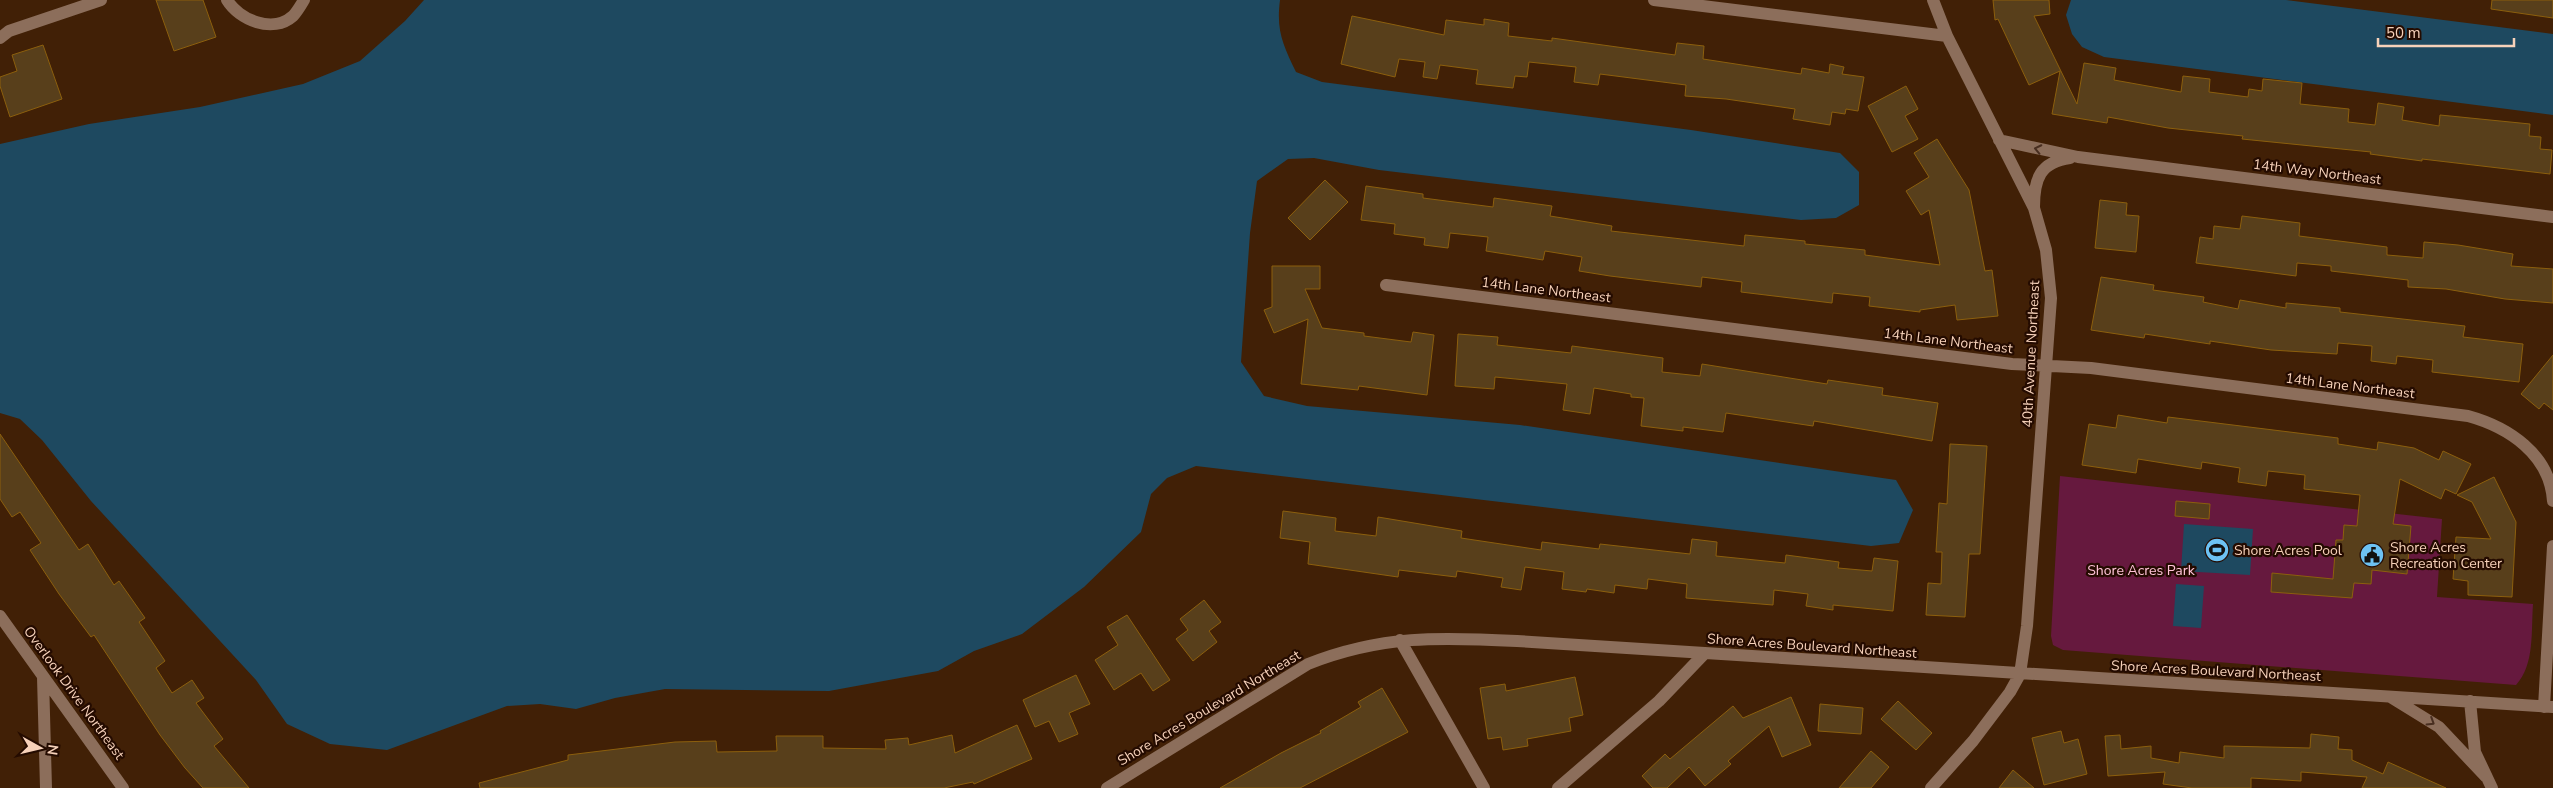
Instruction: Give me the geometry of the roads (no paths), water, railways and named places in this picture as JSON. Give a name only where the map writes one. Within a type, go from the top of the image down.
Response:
[{"type":"street","points":[[0,38],[9,31],[101,0]]},
{"type":"street","points":[[227,0],[232,7],[252,21],[276,25],[292,17],[304,0]]},
{"type":"street","points":[[1654,0],[1947,36]]},
{"type":"street","name":"40th Avenue Northeast","points":[[1933,0],[1947,36],[2034,208],[2046,250],[2050,273],[2051,298],[2047,366],[2027,626],[2020,674]]},
{"type":"street","name":"14th Way Northeast","points":[[1999,140],[2078,157],[2553,217]]},
{"type":"street","name":"14th Way Northeast","points":[[2034,208],[2036,182],[2042,171],[2058,160],[2078,157]]},
{"type":"street","name":"14th Lane Northeast","points":[[1386,285],[2012,364],[2091,368],[2468,416],[2490,422],[2514,435],[2535,455],[2546,474],[2553,501]]},
{"type":"street","points":[[2548,707],[2553,546]]},
{"type":"street","name":"Overlook Drive Northeast","points":[[0,616],[123,788]]},
{"type":"street","name":"Shore Acres Boulevard Northeast","points":[[1107,788],[1308,664],[1337,652],[1400,640],[1454,638],[2548,707]]},
{"type":"street","points":[[1400,640],[1484,788]]},
{"type":"street","points":[[1558,788],[1659,701],[1704,654]]},
{"type":"street","points":[[1931,788],[1994,715],[2020,674]]},
{"type":"street","points":[[43,677],[46,788]]},
{"type":"street","points":[[2390,697],[2439,727],[2489,783]]},
{"type":"street","points":[[2470,701],[2475,752],[2489,783]]},
{"type":"water","points":[[424,0],[1280,0],[1279,21],[1282,38],[1296,72],[1322,82],[1691,130],[1840,153],[1859,172],[1859,205],[1836,218],[1801,220],[1379,170],[1314,158],[1288,159],[1257,181],[1250,233],[1241,362],[1264,396],[1307,406],[1520,425],[1896,480],[1913,510],[1899,543],[1871,546],[1196,466],[1167,478],[1151,494],[1141,532],[1084,587],[1022,634],[974,651],[938,671],[829,691],[665,689],[615,698],[576,709],[540,704],[507,706],[387,750],[330,744],[287,724],[256,680],[91,501],[42,440],[20,419],[0,413],[0,144],[89,124],[200,107],[303,84],[360,61],[405,21]]},
{"type":"water","points":[[2071,0],[2286,0],[2553,34],[2553,115],[2104,57],[2082,47],[2072,34],[2066,15]]},
{"type":"water","name":"Shore Acres Pool","points":[[2184,524],[2253,529],[2250,575],[2181,571]]},
{"type":"water","points":[[2176,584],[2204,586],[2201,628],[2173,626]]},
{"type":"place","name":"Shore Acres Pool","points":[[2217,550]]},
{"type":"place","name":"Shore Acres Recreation Center","points":[[2372,555]]},
{"type":"park label","name":"Shore Acres Park","points":[[2141,570]]}]
